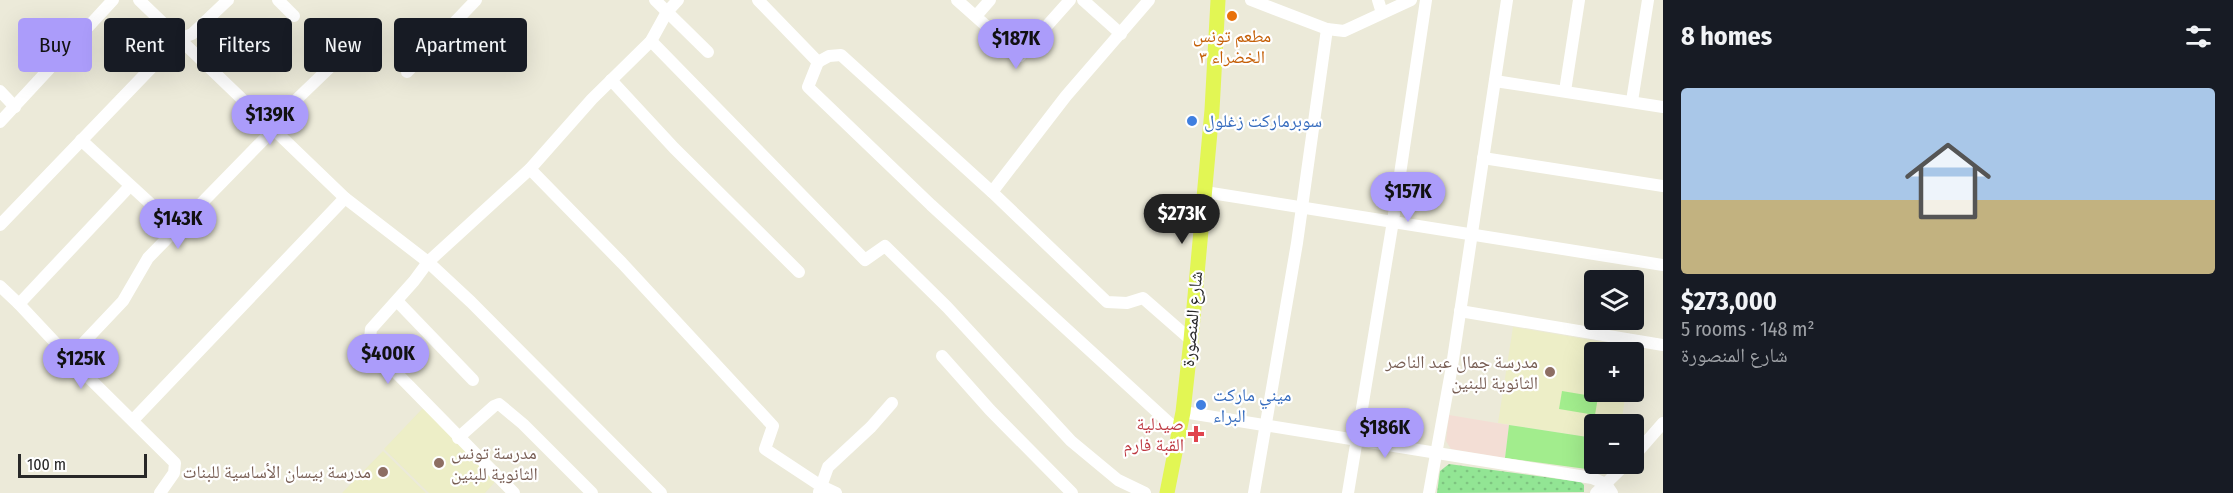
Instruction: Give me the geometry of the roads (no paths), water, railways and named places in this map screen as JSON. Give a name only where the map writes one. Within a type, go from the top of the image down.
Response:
[{"type":"main road","name":"شارع المنصورة","points":[[1167,493],[1183,412],[1191,340],[1205,192],[1218,0]]},
{"type":"street","points":[[0,122],[113,0]]},
{"type":"street","points":[[139,0],[157,18]]},
{"type":"street","points":[[185,37],[192,34],[228,0]]},
{"type":"street","points":[[278,0],[294,16]]},
{"type":"street","points":[[459,18],[476,0]]},
{"type":"street","points":[[655,0],[708,52]]},
{"type":"street","points":[[514,493],[372,348],[371,329],[428,262],[530,169],[610,80],[651,41],[667,12],[678,0]]},
{"type":"street","points":[[758,0],[818,62]]},
{"type":"street","points":[[957,0],[1020,56],[1070,0]]},
{"type":"street","points":[[976,16],[990,0]]},
{"type":"street","points":[[1083,0],[1121,34]]},
{"type":"street","points":[[992,192],[1066,96],[1149,0]]},
{"type":"street","points":[[1251,0],[1327,29],[1344,31],[1411,0]]},
{"type":"street","points":[[1378,0],[1382,13]]},
{"type":"street","points":[[1348,493],[1393,221],[1426,0]]},
{"type":"street","points":[[1428,493],[1452,366],[1507,0]]},
{"type":"street","points":[[1565,91],[1580,0]]},
{"type":"street","points":[[1632,101],[1648,0]]},
{"type":"street","points":[[1254,493],[1301,207],[1327,29]]},
{"type":"street","points":[[651,41],[865,260],[885,246],[947,307],[1071,441],[1118,480],[1145,493]]},
{"type":"street","points":[[185,45],[345,198],[428,262],[579,408],[662,493]]},
{"type":"street","points":[[1179,432],[931,205],[808,87],[818,62],[829,56],[841,55],[992,192],[1107,302],[1127,303],[1143,298],[1191,340]]},
{"type":"street","points":[[0,225],[147,72]]},
{"type":"street","points":[[70,357],[123,301],[148,258],[326,72]]},
{"type":"street","points":[[610,80],[674,148],[799,272]]},
{"type":"street","points":[[1495,81],[1663,107]]},
{"type":"street","points":[[0,91],[15,106]]},
{"type":"street","points":[[81,140],[178,229]]},
{"type":"street","points":[[1483,158],[1663,186]]},
{"type":"street","points":[[530,169],[622,263],[773,426],[765,449],[820,490],[836,493]]},
{"type":"street","points":[[19,304],[130,186]]},
{"type":"street","points":[[1205,192],[1663,265]]},
{"type":"street","points":[[133,420],[345,198]]},
{"type":"street","points":[[0,286],[175,463],[174,473],[160,493]]},
{"type":"street","points":[[397,301],[473,380]]},
{"type":"street","points":[[1460,311],[1663,345]]},
{"type":"street","points":[[942,356],[990,410],[1072,493]]},
{"type":"street","points":[[820,490],[828,468],[872,427],[892,403]]},
{"type":"street","points":[[458,438],[499,404],[523,424],[592,493]]},
{"type":"street","points":[[1183,412],[1592,478],[1609,489]]},
{"type":"street","points":[[1644,445],[1663,423]]},
{"type":"street","points":[[1596,493],[1609,489],[1619,474]]},
{"type":"place","name":"مطعم تونس الخضراء ٣","points":[[1232,16]]},
{"type":"place","name":"سوبرماركت زغلول","points":[[1192,121]]},
{"type":"place","name":"مدرسة جمال عبد الناصر الثانوية للبنين","points":[[1550,372]]},
{"type":"place","name":"ميني ماركت البراء","points":[[1201,405]]},
{"type":"place","name":"صيدلية القبة فارم","points":[[1196,434]]},
{"type":"place","name":"مدرسة تونس الثانوية للبنين","points":[[439,463]]},
{"type":"place","name":"مدرسة بيسان الأساسية للبنات","points":[[383,472]]}]
